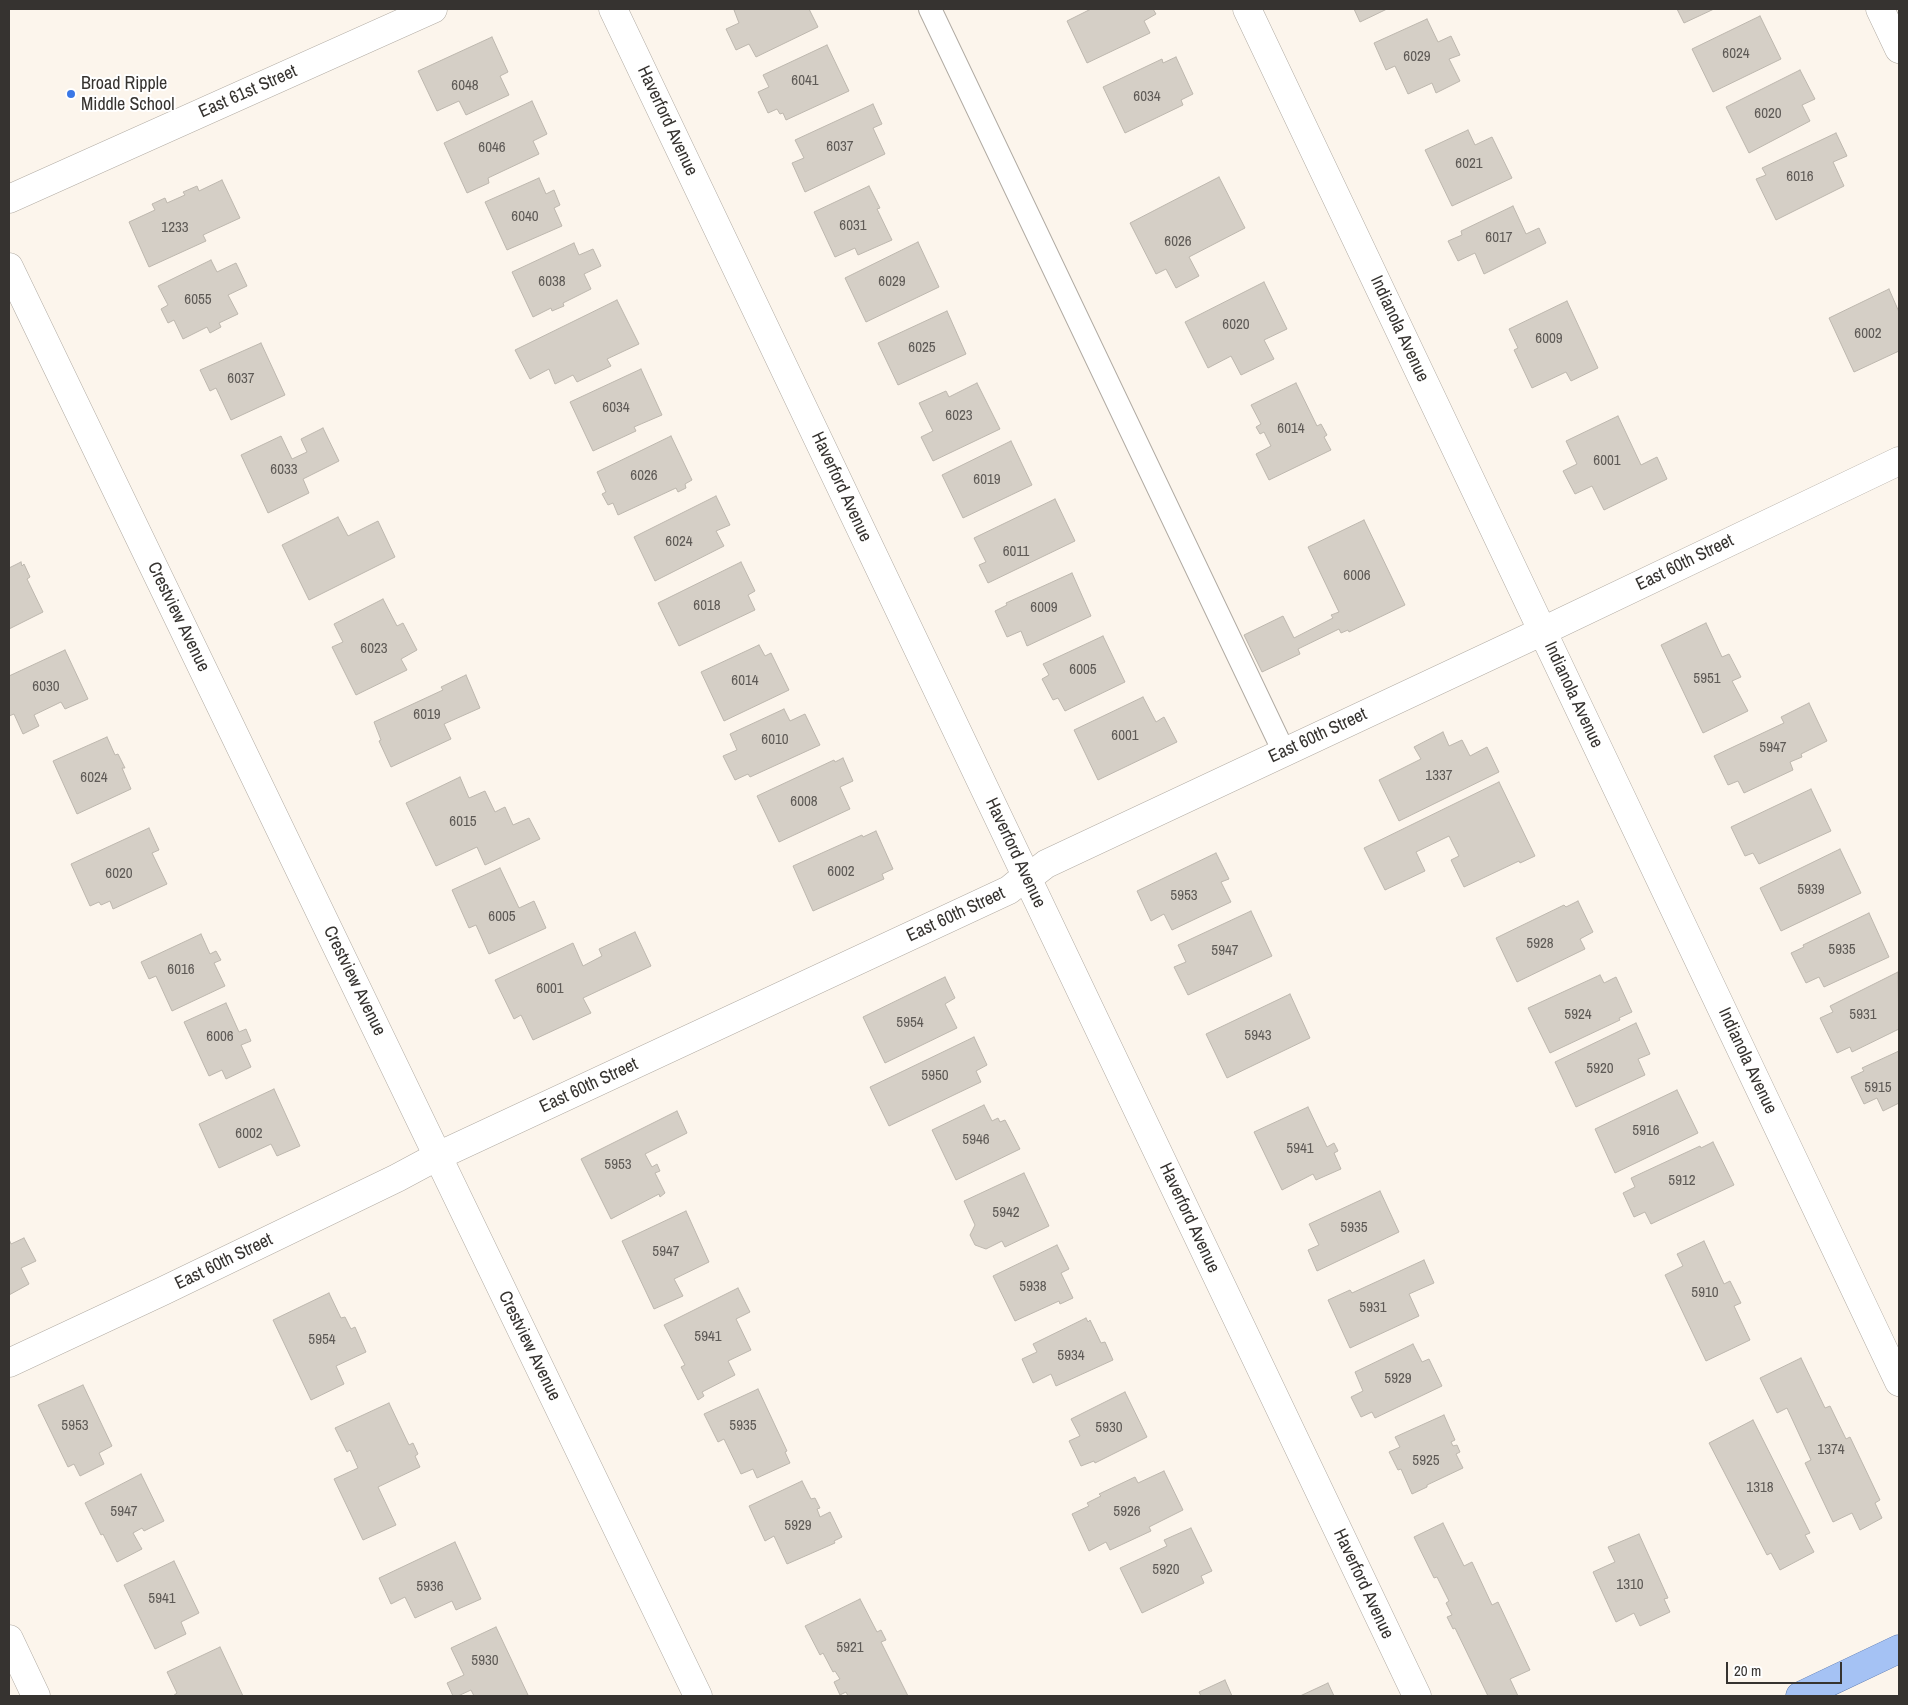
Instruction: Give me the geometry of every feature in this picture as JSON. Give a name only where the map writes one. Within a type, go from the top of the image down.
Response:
[{"type":"main road","points":[[1800,1696],[1899,1649]]},
{"type":"street","name":"East 61st Street","points":[[9,199],[433,9]]},
{"type":"street","name":"Haverford Avenue","points":[[613,9],[1417,1696]]},
{"type":"street","name":"Indianola Avenue","points":[[1247,9],[1899,1382]]},
{"type":"street","points":[[1880,9],[1899,49]]},
{"type":"street","name":"Crestview Avenue","points":[[9,267],[698,1696]]},
{"type":"street","name":"East 60th Street","points":[[9,1363],[404,1175],[438,1156],[1003,893],[1051,861],[1543,631],[1899,461]]},
{"type":"street","points":[[9,1639],[36,1696]]},
{"type":"lane","points":[[930,9],[1284,752]]},
{"type":"building","points":[[809,9],[818,27],[756,57],[749,44],[736,50],[726,29],[739,23],[734,10]]},
{"type":"building","points":[[1091,9],[1153,9],[1156,14],[1144,21],[1150,33],[1087,63],[1067,21]]},
{"type":"building","points":[[1354,9],[1387,9],[1360,22]]},
{"type":"building","points":[[1677,9],[1714,9],[1684,23]]},
{"type":"building","points":[[1760,16],[1781,59],[1713,92],[1692,49]]},
{"type":"building","points":[[1427,19],[1438,42],[1451,36],[1460,55],[1449,59],[1460,81],[1436,93],[1432,83],[1408,94],[1395,66],[1386,70],[1374,43]]},
{"type":"building","points":[[492,37],[508,72],[500,76],[509,95],[466,115],[459,101],[437,111],[418,71]]},
{"type":"building","points":[[827,45],[849,91],[786,120],[783,113],[780,114],[777,109],[768,113],[758,92],[769,87],[763,75]]},
{"type":"building","points":[[1176,57],[1193,94],[1181,100],[1183,105],[1125,133],[1103,87],[1162,59],[1163,63]]},
{"type":"building","points":[[1800,70],[1815,99],[1802,105],[1810,121],[1749,153],[1726,107]]},
{"type":"building","points":[[532,101],[547,134],[533,141],[539,154],[488,178],[489,183],[467,193],[444,143]]},
{"type":"building","points":[[873,104],[882,124],[873,128],[885,154],[805,192],[792,163],[804,158],[795,140]]},
{"type":"building","points":[[1468,130],[1475,145],[1492,137],[1512,178],[1452,206],[1425,150]]},
{"type":"building","points":[[1836,133],[1847,156],[1833,162],[1844,186],[1776,220],[1756,179],[1766,175],[1762,168]]},
{"type":"building","points":[[1219,177],[1245,228],[1189,257],[1199,276],[1176,288],[1166,269],[1156,274],[1130,223]]},
{"type":"building","points":[[539,178],[546,194],[554,190],[560,205],[554,208],[562,226],[507,250],[485,202]]},
{"type":"building","points":[[222,180],[240,218],[203,235],[206,241],[149,267],[129,222],[155,210],[152,204],[165,198],[167,203],[185,195],[183,192],[197,186],[199,191]]},
{"type":"building","points":[[869,186],[880,208],[877,209],[892,240],[858,255],[855,248],[835,257],[814,212]]},
{"type":"building","points":[[1513,206],[1526,234],[1539,228],[1546,243],[1484,274],[1475,253],[1458,261],[1448,241],[1462,235],[1461,231]]},
{"type":"building","points":[[918,242],[939,287],[866,322],[845,278]]},
{"type":"building","points":[[574,243],[579,255],[593,249],[601,266],[584,274],[591,289],[563,303],[564,306],[552,311],[551,308],[533,317],[512,272]]},
{"type":"building","points":[[211,260],[217,272],[236,263],[247,286],[228,295],[238,314],[219,323],[221,327],[210,333],[207,327],[183,339],[174,320],[168,323],[161,309],[168,305],[158,286]]},
{"type":"building","points":[[1264,282],[1287,329],[1264,340],[1274,359],[1241,375],[1231,356],[1208,368],[1185,322]]},
{"type":"building","points":[[1889,289],[1899,312],[1899,351],[1854,372],[1829,318]]},
{"type":"building","points":[[617,300],[639,344],[607,359],[611,366],[577,382],[573,375],[555,384],[549,369],[530,379],[515,350]]},
{"type":"building","points":[[1567,301],[1598,368],[1571,381],[1566,372],[1532,388],[1514,350],[1518,348],[1509,329]]},
{"type":"building","points":[[947,311],[966,354],[898,385],[878,343]]},
{"type":"building","points":[[261,343],[285,395],[231,420],[216,388],[210,391],[200,370]]},
{"type":"building","points":[[641,369],[662,415],[634,427],[636,431],[593,451],[570,402]]},
{"type":"building","points":[[977,383],[1000,429],[933,461],[921,437],[933,431],[919,403],[946,391],[949,397]]},
{"type":"building","points":[[1296,383],[1317,426],[1321,424],[1327,435],[1324,437],[1331,450],[1269,480],[1256,454],[1271,446],[1264,432],[1260,434],[1256,427],[1261,424],[1251,405]]},
{"type":"building","points":[[1618,416],[1641,465],[1657,457],[1667,479],[1604,510],[1592,486],[1575,494],[1563,471],[1577,464],[1566,441]]},
{"type":"building","points":[[323,428],[339,461],[303,479],[309,493],[268,513],[241,455],[281,436],[292,459],[307,452],[301,439]]},
{"type":"building","points":[[671,436],[692,480],[685,484],[686,488],[678,492],[676,488],[618,515],[613,503],[608,505],[602,494],[606,492],[597,472]]},
{"type":"building","points":[[1011,441],[1032,485],[963,518],[942,475]]},
{"type":"building","points":[[716,496],[730,525],[716,531],[724,546],[655,581],[634,537]]},
{"type":"building","points":[[1055,499],[1075,541],[988,583],[979,565],[986,562],[974,538]]},
{"type":"building","points":[[338,517],[348,536],[378,521],[395,557],[309,600],[282,545]]},
{"type":"building","points":[[1364,520],[1405,605],[1349,632],[1348,630],[1341,633],[1339,629],[1298,649],[1300,654],[1262,672],[1244,635],[1283,616],[1294,638],[1333,618],[1331,615],[1339,612],[1308,547]]},
{"type":"building","points":[[21,562],[22,566],[24,564],[30,577],[27,579],[43,612],[9,629],[9,568]]},
{"type":"building","points":[[741,562],[755,591],[748,595],[755,610],[679,646],[658,603]]},
{"type":"building","points":[[1072,573],[1091,616],[1027,646],[1021,631],[1007,637],[995,611],[1007,605],[1006,603]]},
{"type":"building","points":[[383,599],[397,626],[403,623],[417,650],[401,659],[407,670],[356,695],[332,647],[343,642],[334,624]]},
{"type":"building","points":[[1706,623],[1722,657],[1729,654],[1741,677],[1732,681],[1748,711],[1703,733],[1661,645]]},
{"type":"building","points":[[1103,636],[1125,682],[1065,711],[1058,698],[1053,700],[1042,679],[1049,675],[1043,664]]},
{"type":"building","points":[[759,645],[765,656],[771,653],[789,690],[724,721],[701,672]]},
{"type":"building","points":[[65,650],[88,699],[65,709],[61,702],[34,715],[39,726],[23,734],[14,714],[9,716],[9,676]]},
{"type":"building","points":[[466,675],[480,708],[444,724],[451,739],[391,767],[379,741],[381,740],[374,722],[443,690],[441,687]]},
{"type":"building","points":[[1143,697],[1156,722],[1164,717],[1177,742],[1098,780],[1074,730]]},
{"type":"building","points":[[1809,703],[1827,741],[1801,754],[1802,757],[1790,762],[1793,770],[1744,793],[1738,781],[1728,785],[1714,756],[1784,723],[1781,717]]},
{"type":"building","points":[[784,709],[790,721],[805,714],[820,745],[750,777],[748,774],[735,780],[723,756],[737,750],[730,734]]},
{"type":"building","points":[[1443,732],[1449,746],[1462,740],[1470,756],[1487,747],[1499,772],[1399,821],[1379,780],[1421,759],[1414,747]]},
{"type":"building","points":[[107,737],[115,755],[118,754],[125,768],[122,768],[131,789],[77,814],[53,761]]},
{"type":"building","points":[[843,758],[853,781],[840,787],[850,809],[779,842],[757,796],[834,760],[835,762]]},
{"type":"building","points":[[460,777],[469,798],[485,791],[495,812],[505,807],[513,825],[529,818],[540,839],[485,865],[477,847],[436,866],[406,803]]},
{"type":"building","points":[[1499,782],[1535,856],[1520,863],[1519,861],[1464,887],[1451,860],[1459,856],[1449,836],[1416,852],[1425,871],[1385,890],[1364,848]]},
{"type":"building","points":[[1811,789],[1831,831],[1759,864],[1753,853],[1745,856],[1731,827]]},
{"type":"building","points":[[149,828],[159,850],[152,853],[167,884],[113,909],[110,901],[101,905],[99,902],[90,906],[71,864]]},
{"type":"building","points":[[876,831],[893,869],[882,874],[884,879],[813,911],[793,866],[862,835],[863,837]]},
{"type":"building","points":[[1840,849],[1861,893],[1781,931],[1760,888]]},
{"type":"building","points":[[1216,853],[1229,879],[1221,882],[1231,902],[1172,930],[1164,914],[1151,921],[1137,891]]},
{"type":"building","points":[[500,868],[519,908],[534,901],[546,928],[489,954],[476,925],[469,928],[452,890]]},
{"type":"building","points":[[1578,901],[1593,932],[1580,939],[1585,949],[1517,982],[1496,938],[1564,905],[1566,907]]},
{"type":"building","points":[[1251,911],[1272,956],[1188,995],[1174,967],[1186,962],[1178,945]]},
{"type":"building","points":[[1869,913],[1889,957],[1824,987],[1819,977],[1806,983],[1791,953],[1804,947],[1803,945]]},
{"type":"building","points":[[635,932],[651,966],[583,998],[591,1013],[533,1040],[521,1015],[514,1019],[495,980],[573,943],[583,966],[602,956],[599,949]]},
{"type":"building","points":[[201,934],[210,954],[216,951],[221,960],[214,963],[225,986],[172,1011],[156,976],[149,979],[141,962]]},
{"type":"building","points":[[1898,972],[1899,1029],[1852,1052],[1850,1047],[1837,1053],[1820,1018],[1833,1012],[1830,1006]]},
{"type":"building","points":[[1600,975],[1604,983],[1616,977],[1632,1012],[1619,1018],[1620,1020],[1550,1053],[1528,1008]]},
{"type":"building","points":[[945,977],[955,998],[945,1004],[957,1028],[885,1063],[863,1017]]},
{"type":"building","points":[[1290,994],[1310,1038],[1227,1078],[1206,1034]]},
{"type":"building","points":[[226,1003],[239,1032],[246,1029],[251,1041],[241,1045],[251,1067],[226,1079],[222,1070],[209,1076],[184,1022]]},
{"type":"building","points":[[1636,1023],[1650,1054],[1638,1059],[1645,1075],[1576,1107],[1555,1062]]},
{"type":"building","points":[[974,1037],[987,1065],[976,1071],[981,1082],[889,1126],[870,1087]]},
{"type":"building","points":[[1899,1051],[1899,1103],[1883,1111],[1877,1098],[1864,1104],[1851,1077],[1864,1071],[1862,1068]]},
{"type":"building","points":[[274,1089],[300,1146],[277,1156],[271,1144],[219,1168],[199,1124]]},
{"type":"building","points":[[1677,1090],[1698,1133],[1615,1173],[1595,1129]]},
{"type":"building","points":[[984,1105],[992,1121],[998,1118],[1000,1122],[1005,1120],[1020,1149],[956,1180],[932,1130]]},
{"type":"building","points":[[1308,1107],[1327,1147],[1334,1143],[1338,1151],[1334,1153],[1341,1169],[1316,1180],[1313,1174],[1282,1190],[1254,1132]]},
{"type":"building","points":[[677,1111],[687,1133],[645,1154],[652,1167],[657,1164],[660,1171],[655,1173],[665,1193],[660,1197],[659,1194],[611,1219],[581,1159]]},
{"type":"building","points":[[1713,1142],[1734,1185],[1651,1224],[1645,1212],[1634,1217],[1623,1193],[1635,1187],[1631,1178],[1700,1146],[1701,1148]]},
{"type":"building","points":[[1024,1173],[1049,1226],[1005,1247],[1002,1241],[986,1249],[975,1245],[970,1235],[975,1225],[964,1201]]},
{"type":"building","points":[[1380,1191],[1399,1232],[1317,1271],[1308,1250],[1319,1245],[1309,1224]]},
{"type":"building","points":[[686,1211],[709,1262],[674,1279],[683,1296],[654,1309],[622,1241]]},
{"type":"building","points":[[24,1238],[36,1261],[21,1268],[29,1284],[9,1295],[9,1239],[11,1244]]},
{"type":"building","points":[[1704,1241],[1724,1284],[1730,1281],[1741,1303],[1734,1306],[1750,1340],[1706,1361],[1665,1275],[1683,1266],[1677,1254]]},
{"type":"building","points":[[1057,1245],[1069,1269],[1061,1273],[1073,1298],[1060,1304],[1059,1301],[1015,1321],[993,1276]]},
{"type":"building","points":[[1424,1260],[1434,1283],[1409,1294],[1419,1316],[1350,1348],[1328,1300],[1350,1290],[1352,1293]]},
{"type":"building","points":[[738,1288],[750,1312],[736,1319],[751,1350],[728,1361],[735,1375],[702,1392],[704,1396],[698,1400],[681,1367],[685,1365],[664,1325]]},
{"type":"building","points":[[329,1293],[341,1318],[345,1317],[351,1329],[355,1327],[366,1352],[336,1366],[344,1384],[311,1400],[273,1320]]},
{"type":"building","points":[[1086,1318],[1088,1322],[1090,1320],[1101,1343],[1105,1342],[1113,1360],[1056,1386],[1051,1374],[1033,1383],[1022,1359],[1037,1352],[1033,1344]]},
{"type":"building","points":[[1413,1344],[1422,1362],[1429,1359],[1442,1386],[1375,1418],[1372,1412],[1361,1417],[1351,1397],[1363,1391],[1355,1372]]},
{"type":"building","points":[[1801,1358],[1825,1408],[1830,1406],[1846,1439],[1850,1437],[1880,1500],[1875,1503],[1882,1518],[1860,1530],[1852,1513],[1833,1522],[1805,1463],[1811,1460],[1787,1408],[1777,1413],[1760,1378]]},
{"type":"building","points":[[83,1385],[112,1446],[99,1453],[104,1464],[80,1476],[74,1464],[68,1467],[38,1405]]},
{"type":"building","points":[[758,1389],[787,1451],[785,1452],[790,1463],[757,1478],[753,1469],[741,1474],[724,1439],[718,1442],[704,1414]]},
{"type":"building","points":[[1125,1392],[1147,1437],[1095,1463],[1094,1461],[1081,1466],[1069,1441],[1080,1436],[1071,1419]]},
{"type":"building","points":[[389,1403],[409,1445],[413,1443],[418,1454],[415,1456],[420,1467],[378,1487],[396,1525],[363,1540],[334,1479],[358,1468],[350,1450],[347,1452],[335,1428]]},
{"type":"building","points":[[1444,1415],[1455,1440],[1451,1442],[1453,1446],[1457,1445],[1460,1452],[1456,1454],[1463,1468],[1412,1494],[1401,1469],[1398,1470],[1389,1452],[1400,1447],[1395,1437]]},
{"type":"building","points":[[1753,1420],[1810,1533],[1805,1535],[1814,1552],[1780,1570],[1771,1553],[1767,1555],[1709,1443]]},
{"type":"building","points":[[1164,1471],[1183,1510],[1149,1527],[1151,1531],[1110,1550],[1106,1542],[1089,1551],[1072,1514],[1089,1506],[1087,1503],[1101,1496],[1099,1494],[1135,1477],[1138,1483]]},
{"type":"building","points":[[141,1474],[164,1521],[144,1531],[142,1528],[133,1533],[142,1549],[117,1562],[85,1503]]},
{"type":"building","points":[[802,1481],[811,1499],[815,1498],[820,1508],[817,1509],[820,1517],[830,1512],[842,1537],[834,1541],[835,1543],[787,1564],[774,1536],[765,1541],[749,1506]]},
{"type":"building","points":[[1443,1523],[1464,1566],[1472,1562],[1492,1605],[1498,1602],[1530,1670],[1510,1679],[1518,1696],[1488,1696],[1455,1628],[1453,1629],[1447,1617],[1452,1615],[1446,1603],[1449,1601],[1437,1577],[1434,1578],[1414,1537]]},
{"type":"building","points":[[1191,1528],[1212,1571],[1201,1576],[1204,1583],[1142,1613],[1120,1568],[1167,1546],[1164,1540]]},
{"type":"building","points":[[1639,1534],[1668,1598],[1664,1599],[1670,1612],[1640,1626],[1634,1613],[1616,1622],[1593,1572],[1615,1562],[1608,1547]]},
{"type":"building","points":[[455,1542],[481,1599],[456,1610],[452,1601],[415,1618],[405,1597],[391,1604],[379,1578]]},
{"type":"building","points":[[174,1561],[199,1613],[181,1622],[186,1634],[155,1649],[124,1585]]},
{"type":"building","points":[[860,1599],[877,1632],[881,1630],[886,1640],[881,1642],[908,1696],[848,1696],[846,1692],[840,1695],[834,1682],[840,1679],[835,1671],[833,1672],[823,1653],[820,1655],[805,1626]]},
{"type":"building","points":[[496,1627],[528,1695],[474,1696],[471,1690],[458,1696],[453,1696],[447,1683],[464,1675],[451,1648]]},
{"type":"building","points":[[220,1647],[243,1696],[173,1696],[177,1693],[167,1672]]},
{"type":"building","points":[[1225,1680],[1232,1696],[1201,1696],[1199,1692]]},
{"type":"building","points":[[1328,1683],[1334,1696],[1300,1696]]},
{"type":"place","name":"Broad Ripple Middle School","points":[[71,94]]}]
